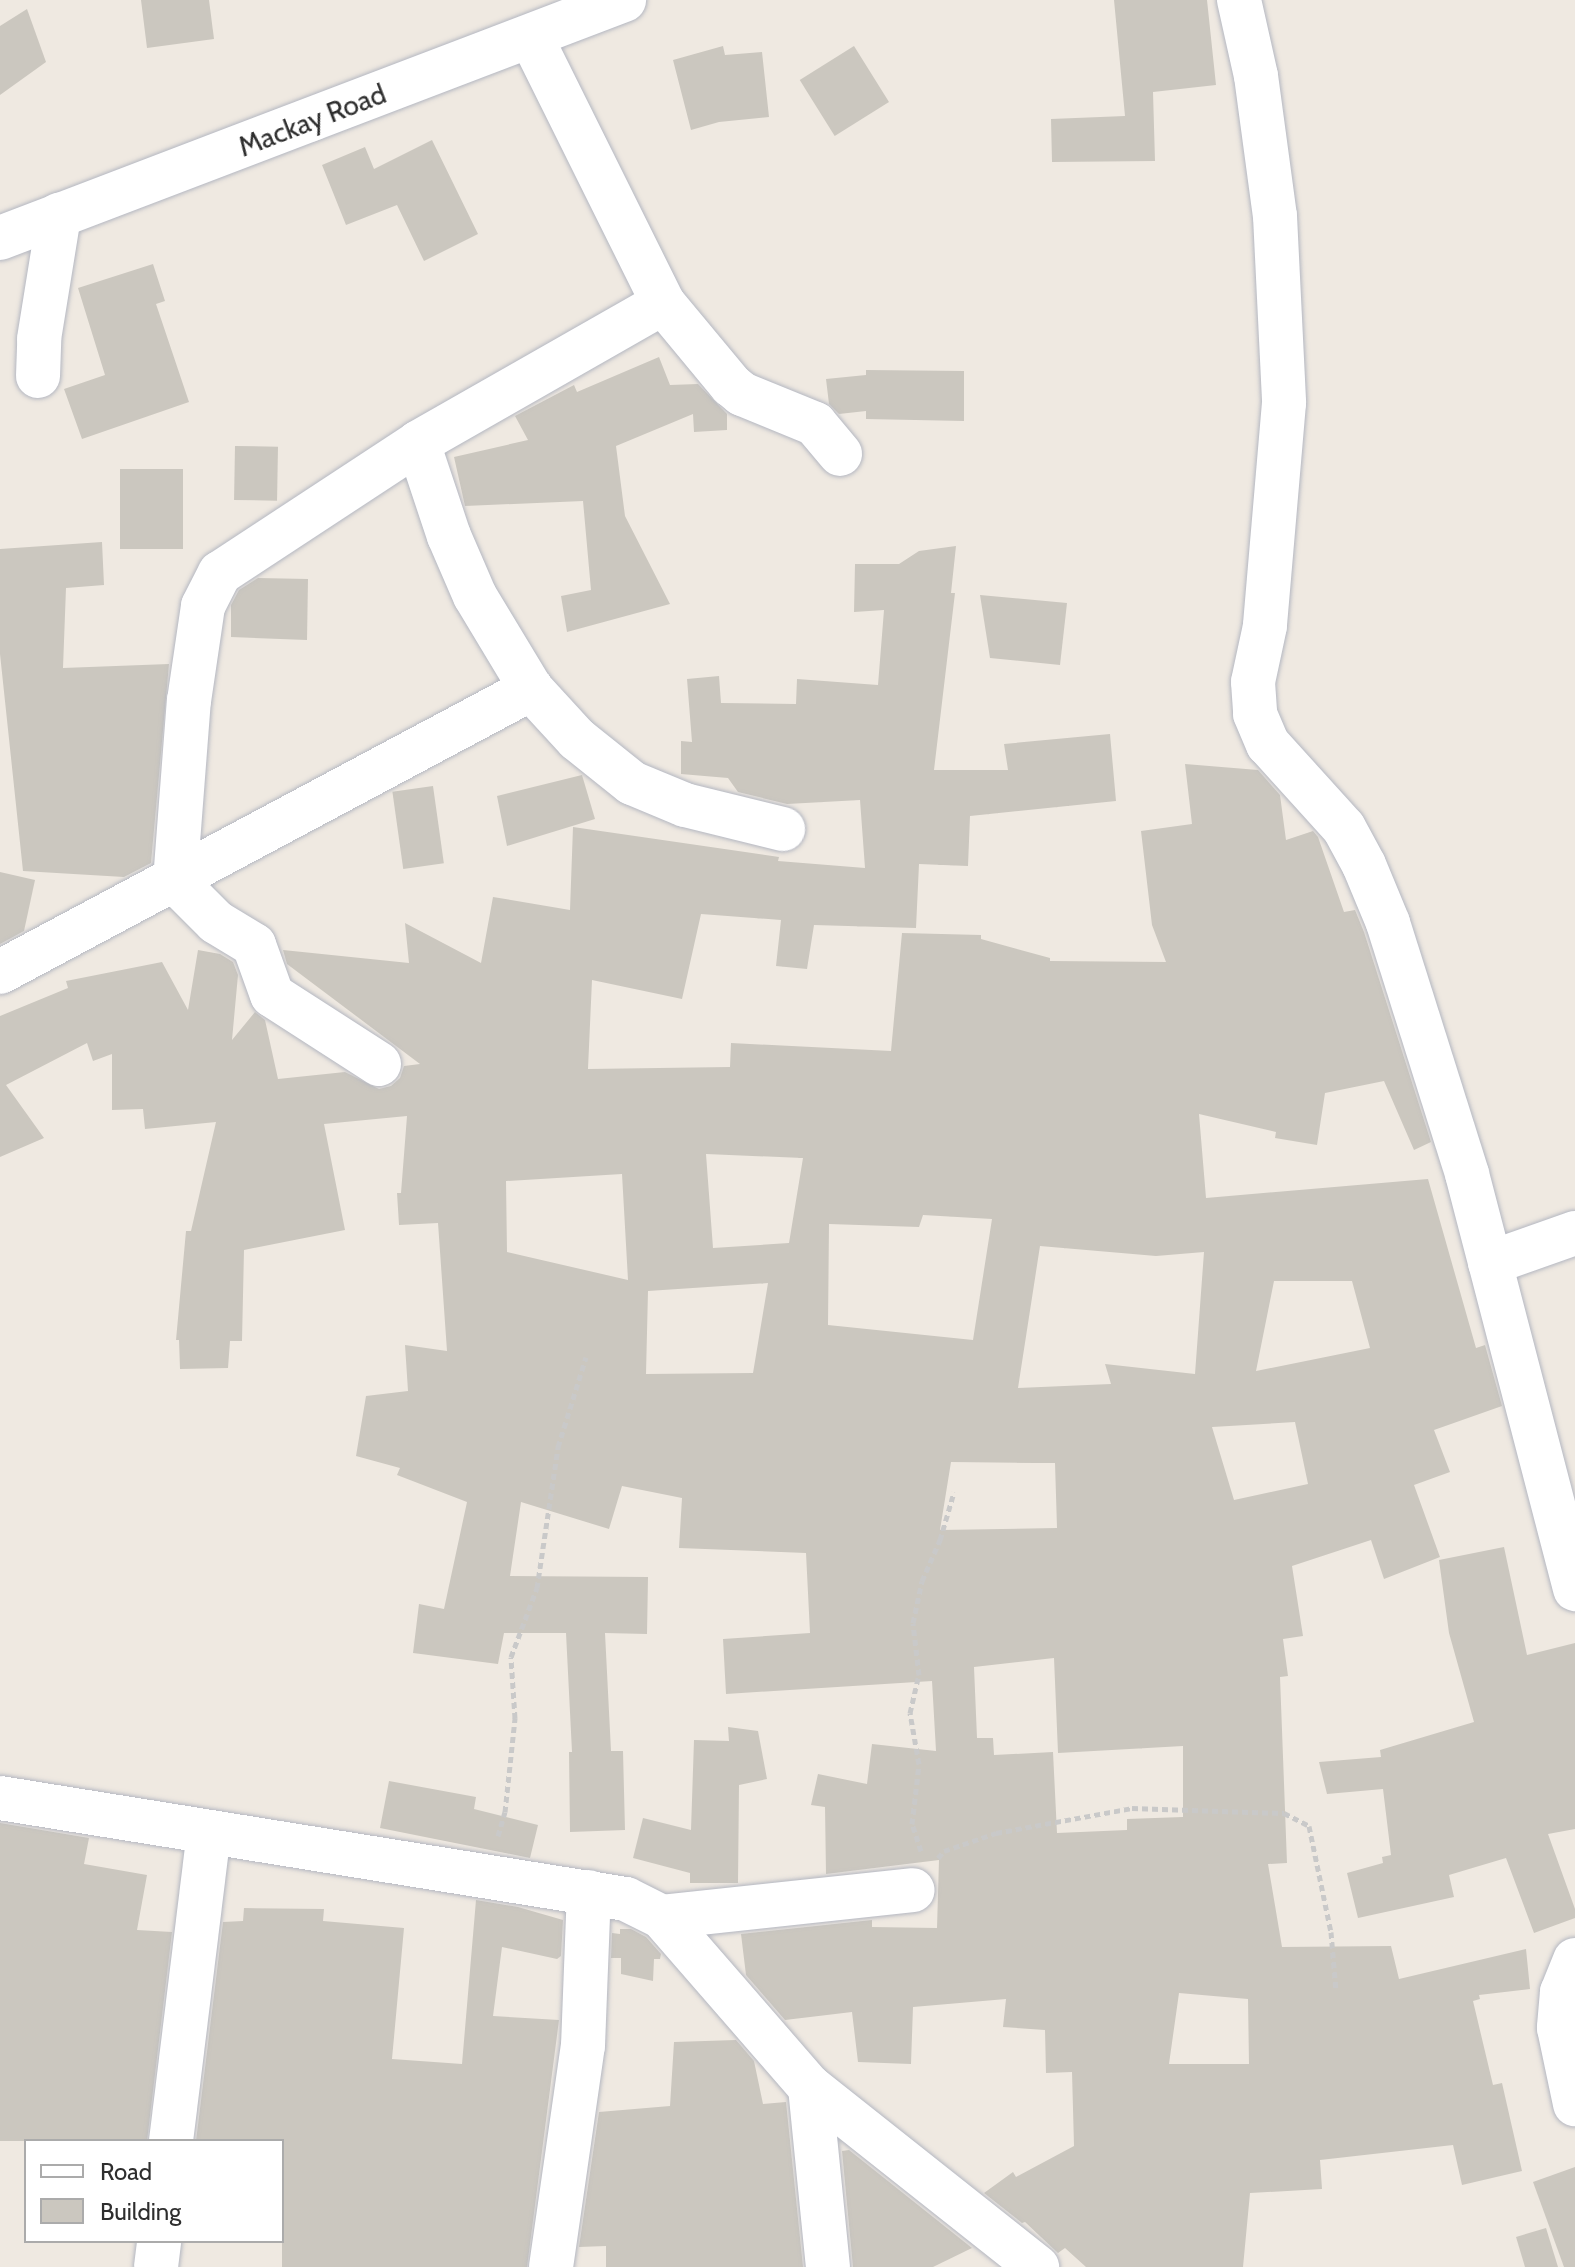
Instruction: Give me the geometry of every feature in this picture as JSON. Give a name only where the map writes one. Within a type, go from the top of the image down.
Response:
[{"type":"street","name":"Mackay Road","points":[[0,238],[624,0]]},
{"type":"street","points":[[1239,0],[1256,76],[1275,216],[1284,403],[1265,626],[1253,682],[1255,714],[1268,744],[1344,828],[1364,865],[1392,938],[1467,1174],[1575,1589]]},
{"type":"street","points":[[531,37],[663,303],[731,385],[742,394],[815,424],[840,454]]},
{"type":"street","points":[[38,376],[39,339],[59,215]]},
{"type":"street","points":[[379,1064],[272,995],[254,945],[216,922],[175,881],[189,701],[203,606],[220,573],[418,443],[663,303]]},
{"type":"street","points":[[418,443],[449,536],[475,596],[531,689],[577,739],[632,783],[685,805],[783,829]]},
{"type":"street","points":[[0,972],[531,689]]},
{"type":"street","points":[[1490,1263],[1575,1233]]},
{"type":"street","points":[[0,1798],[626,1899],[662,1917],[810,2087],[1037,2267]]},
{"type":"street","points":[[171,2139],[209,1833]]},
{"type":"street","points":[[662,1917],[920,1881]]},
{"type":"street","points":[[551,2267],[583,2046],[589,1892]]},
{"type":"street","points":[[1575,1960],[1569,1968],[1562,1992],[1559,2028],[1575,2104]]},
{"type":"street","points":[[810,2087],[828,2267]]},
{"type":"street","points":[[156,2267],[159,2243]]},
{"type":"path","points":[[485,1875],[505,1812],[515,1718],[511,1657],[537,1588],[558,1447],[586,1357]]},
{"type":"path","points":[[920,1881],[912,1824],[919,1764],[910,1713],[919,1675],[913,1623],[922,1581],[940,1540],[954,1492]]},
{"type":"path","points":[[920,1881],[944,1851],[996,1833],[1093,1814],[1132,1808],[1177,1807],[1284,1813],[1309,1826],[1331,1932],[1336,1991]]},
{"type":"building","points":[[141,0],[209,0],[214,39],[147,48]]},
{"type":"building","points":[[1114,0],[1207,0],[1216,85],[1153,92],[1155,161],[1052,162],[1051,119],[1125,116]]},
{"type":"building","points":[[27,9],[46,62],[0,95],[0,26]]},
{"type":"building","points":[[723,46],[725,55],[762,52],[769,117],[719,122],[691,130],[673,60]]},
{"type":"building","points":[[854,46],[889,102],[835,136],[800,80]]},
{"type":"building","points":[[432,140],[478,234],[424,261],[397,205],[346,225],[322,165],[365,147],[374,169]]},
{"type":"building","points":[[153,264],[165,301],[156,304],[189,402],[82,439],[64,389],[105,375],[78,288]]},
{"type":"building","points":[[659,357],[670,385],[698,384],[727,414],[727,430],[694,432],[693,414],[616,446],[625,516],[670,604],[567,632],[561,596],[591,590],[583,501],[465,506],[454,457],[528,440],[515,416],[574,385],[577,392]]},
{"type":"building","points":[[866,370],[964,371],[964,421],[866,419],[866,411],[839,414],[829,404],[826,379],[866,375]]},
{"type":"building","points":[[235,446],[278,447],[277,501],[234,500]]},
{"type":"building","points":[[120,469],[183,469],[183,549],[120,549]]},
{"type":"building","points":[[102,542],[104,585],[66,588],[63,668],[169,664],[151,863],[124,877],[23,871],[0,654],[0,549]]},
{"type":"building","points":[[956,546],[951,593],[955,593],[934,770],[1008,770],[1004,744],[1110,734],[1116,801],[970,816],[968,866],[919,864],[916,928],[814,925],[807,969],[776,966],[781,920],[701,914],[682,999],[592,980],[588,1069],[730,1067],[731,1043],[891,1051],[902,933],[981,935],[981,939],[1050,958],[1050,961],[1166,962],[1152,925],[1141,831],[1192,824],[1185,764],[1258,770],[1280,795],[1286,840],[1313,831],[1318,837],[1344,912],[1355,910],[1364,932],[1431,1142],[1414,1150],[1384,1081],[1325,1093],[1317,1145],[1275,1138],[1276,1132],[1199,1114],[1206,1198],[1428,1179],[1476,1348],[1485,1345],[1502,1406],[1434,1430],[1450,1472],[1414,1485],[1440,1557],[1384,1579],[1371,1540],[1292,1566],[1303,1636],[1283,1639],[1288,1676],[1280,1677],[1287,1863],[1268,1864],[1282,1947],[1391,1946],[1399,1979],[1526,1949],[1530,1989],[1479,1995],[1480,1999],[1473,2001],[1493,2085],[1502,2083],[1522,2171],[1462,2185],[1453,2145],[1320,2160],[1322,2189],[1250,2193],[1243,2267],[1086,2267],[1065,2248],[1058,2253],[1025,2222],[1022,2223],[984,2193],[1013,2172],[1016,2177],[1074,2146],[1072,2072],[1046,2073],[1045,2030],[1003,2027],[1006,1999],[913,2007],[911,2064],[858,2062],[852,2012],[785,2020],[746,1975],[741,1934],[872,1920],[872,1927],[937,1928],[939,1860],[826,1874],[825,1807],[811,1805],[818,1774],[867,1784],[872,1744],[936,1751],[932,1681],[726,1694],[723,1639],[810,1633],[806,1553],[679,1548],[682,1498],[622,1486],[609,1529],[521,1502],[510,1576],[648,1577],[647,1634],[605,1633],[611,1751],[623,1751],[625,1830],[570,1832],[569,1752],[572,1752],[566,1633],[504,1633],[498,1664],[413,1653],[419,1604],[444,1609],[467,1502],[397,1475],[400,1468],[356,1456],[366,1396],[408,1391],[405,1345],[447,1351],[438,1223],[399,1225],[397,1193],[401,1193],[407,1116],[324,1124],[345,1230],[244,1250],[242,1341],[230,1341],[228,1368],[180,1369],[179,1340],[176,1340],[186,1231],[191,1231],[216,1122],[145,1129],[143,1109],[112,1110],[112,1054],[93,1061],[87,1043],[6,1085],[44,1138],[0,1157],[0,1016],[68,988],[66,981],[162,962],[188,1010],[198,950],[220,954],[233,962],[238,975],[232,1040],[255,1012],[265,1020],[278,1079],[345,1072],[379,1089],[391,1086],[400,1078],[404,1066],[420,1064],[287,964],[283,950],[409,963],[405,923],[481,963],[493,897],[570,910],[573,827],[779,857],[778,861],[865,868],[860,800],[787,804],[738,792],[728,778],[681,774],[681,741],[692,742],[687,679],[719,676],[721,703],[796,704],[797,679],[878,685],[884,610],[854,612],[855,564],[899,564],[919,551]],"holes":[[[706,1154],[803,1158],[789,1243],[713,1248]],[[622,1174],[628,1280],[507,1252],[506,1181]],[[923,1215],[992,1219],[973,1340],[828,1325],[829,1224],[919,1227]],[[1040,1246],[1156,1256],[1204,1252],[1195,1374],[1105,1364],[1111,1384],[1018,1388]],[[1274,1281],[1352,1281],[1370,1348],[1256,1371]],[[768,1283],[753,1373],[646,1374],[648,1291]],[[1295,1422],[1308,1484],[1234,1500],[1212,1427]],[[951,1462],[1055,1463],[1057,1528],[940,1530]],[[1054,1658],[1058,1753],[1183,1746],[1183,1817],[1127,1819],[1127,1830],[1057,1833],[1053,1752],[994,1755],[993,1738],[977,1738],[974,1667]],[[1179,1993],[1248,1999],[1249,2064],[1169,2064]]]},
{"type":"building","points":[[258,578],[308,579],[307,640],[231,637],[231,605],[239,590]]},
{"type":"building","points":[[980,595],[1067,603],[1060,665],[990,658]]},
{"type":"building","points":[[582,775],[595,819],[507,846],[497,796]]},
{"type":"building","points":[[433,786],[444,863],[403,869],[392,792]]},
{"type":"building","points":[[0,872],[35,880],[24,931],[0,944]]},
{"type":"building","points":[[1504,1547],[1527,1655],[1575,1643],[1575,1829],[1548,1834],[1575,1909],[1575,1918],[1534,1933],[1506,1858],[1449,1875],[1454,1897],[1358,1918],[1347,1873],[1383,1863],[1382,1857],[1391,1855],[1383,1789],[1327,1794],[1319,1762],[1381,1757],[1380,1750],[1474,1722],[1449,1633],[1439,1560]]},
{"type":"building","points":[[728,1727],[758,1731],[767,1779],[739,1785],[738,1883],[690,1883],[690,1873],[633,1858],[643,1818],[691,1830],[694,1740],[729,1741]]},
{"type":"building","points":[[389,1781],[476,1797],[474,1809],[538,1825],[530,1858],[380,1828]]},
{"type":"building","points":[[0,1823],[89,1838],[84,1864],[147,1875],[137,1930],[172,1932],[147,2139],[0,2141]]},
{"type":"building","points":[[476,1900],[518,1907],[563,1920],[561,1956],[557,1959],[502,1947],[493,2016],[559,2020],[527,2267],[282,2267],[284,2139],[196,2139],[223,1922],[243,1921],[244,1908],[324,1909],[323,1921],[404,1928],[392,2059],[462,2064]]},
{"type":"building","points":[[620,1929],[631,1929],[646,1937],[661,1954],[660,1959],[654,1959],[653,1981],[621,1974],[621,1958],[611,1958],[612,1933],[620,1934]]},
{"type":"building","points":[[736,2040],[754,2061],[763,2104],[786,2102],[803,2267],[606,2267],[606,2246],[579,2247],[599,2112],[670,2106],[674,2042]]},
{"type":"building","points":[[849,2150],[972,2248],[933,2267],[853,2267],[842,2151]]},
{"type":"building","points":[[1575,2167],[1575,2267],[1564,2267],[1533,2182]]},
{"type":"building","points":[[1546,2228],[1558,2267],[1525,2267],[1516,2237]]}]
